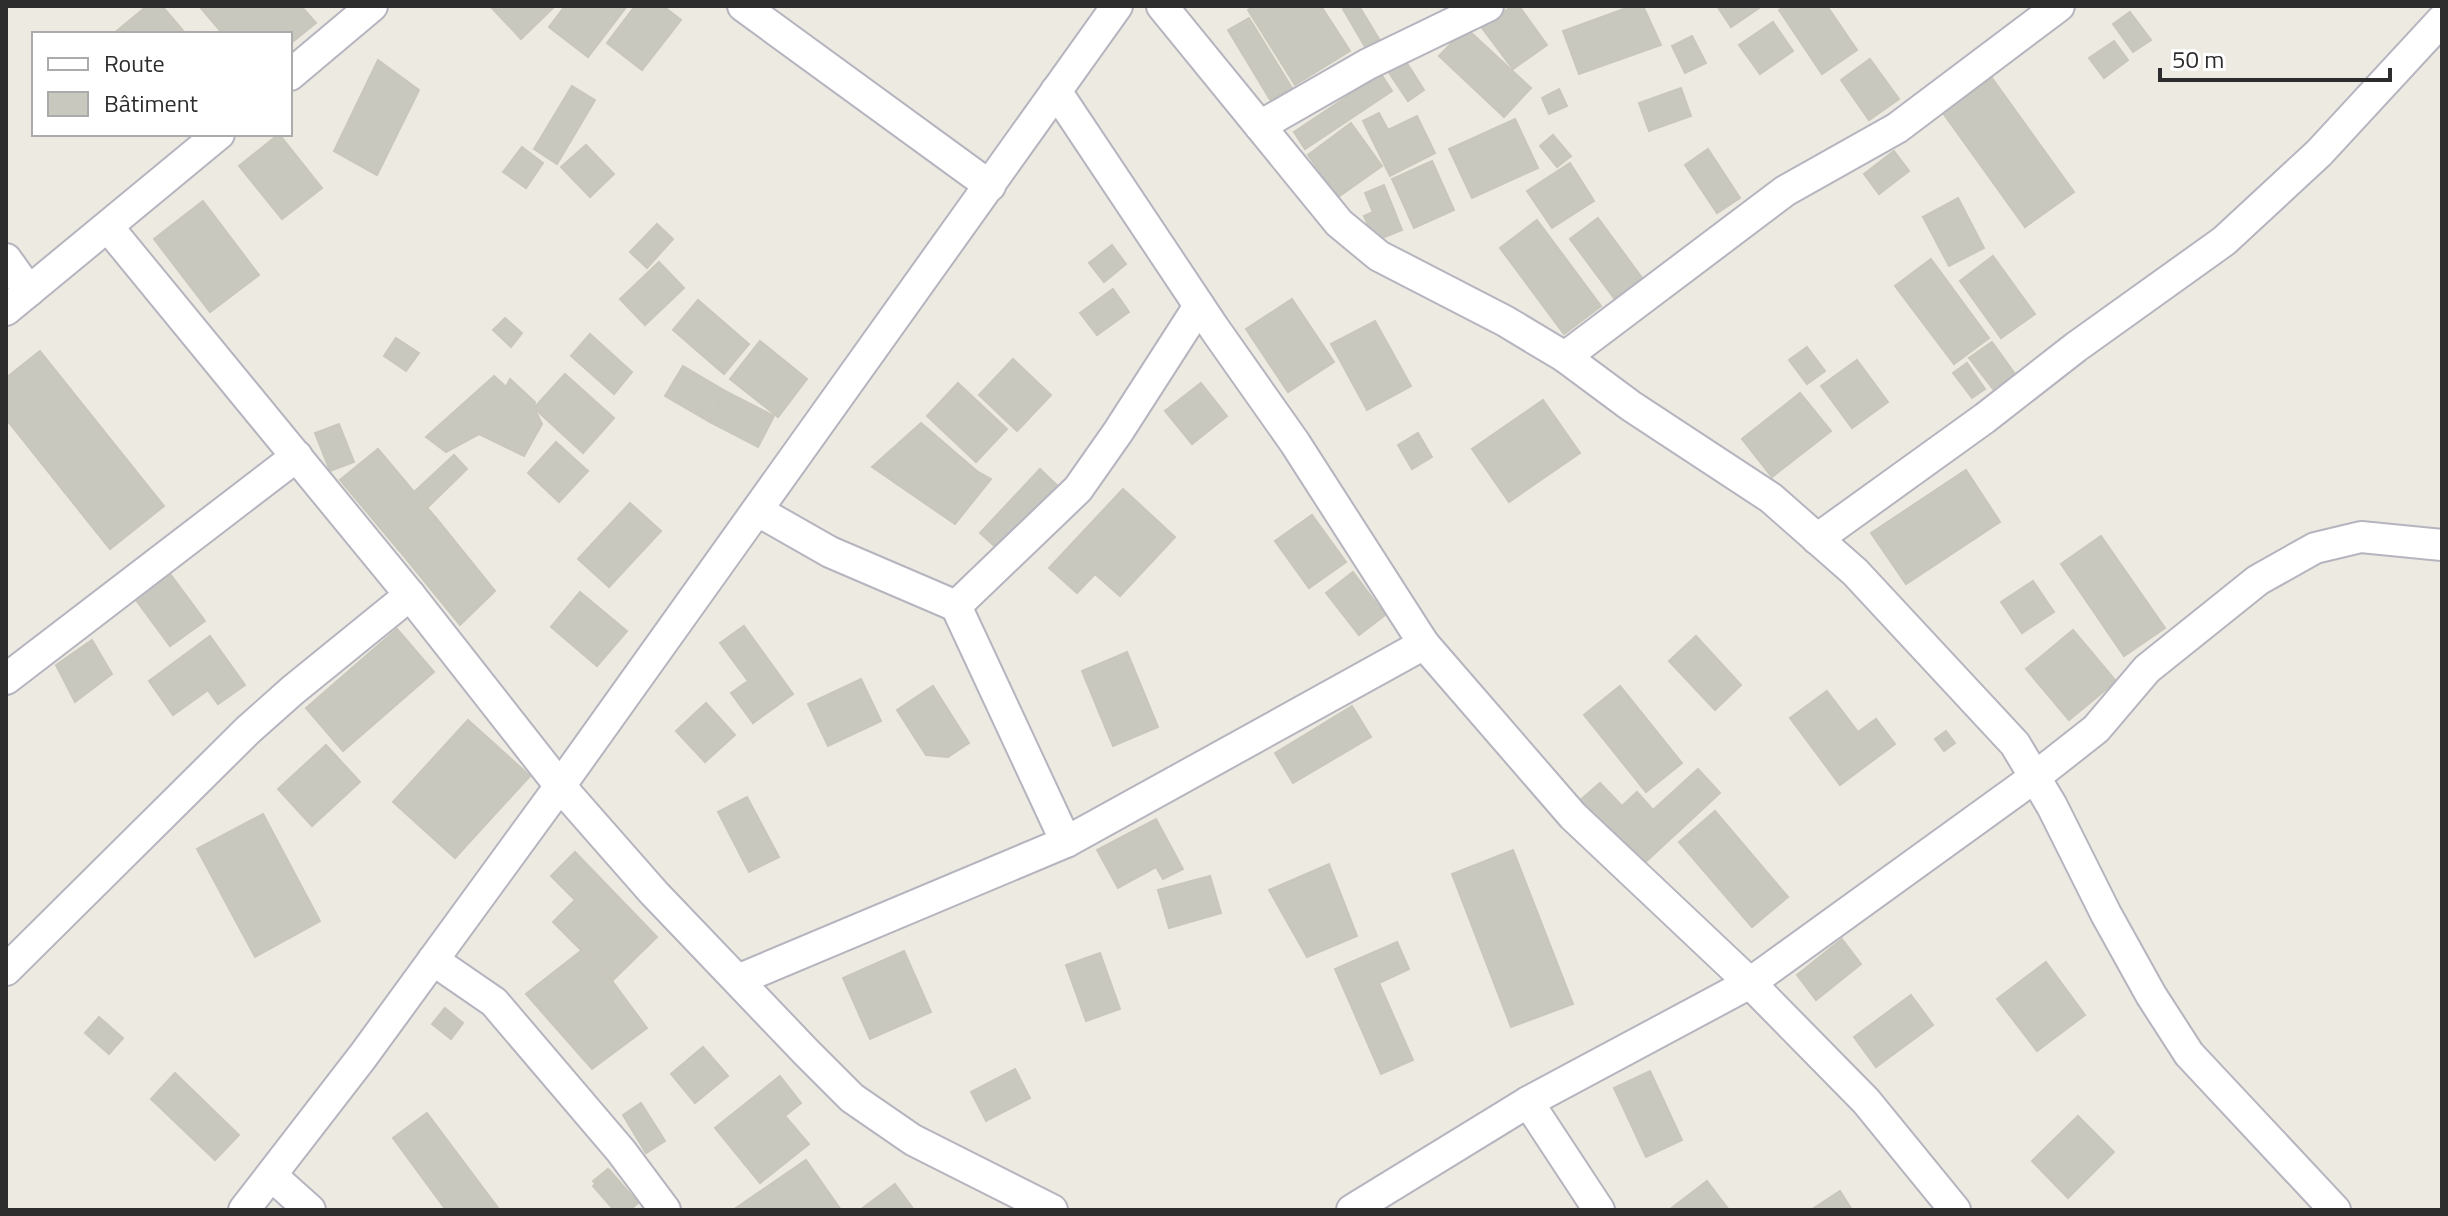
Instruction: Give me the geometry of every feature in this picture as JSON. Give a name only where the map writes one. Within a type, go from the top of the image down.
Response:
[{"type":"street","points":[[292,73],[372,6]]},
{"type":"street","points":[[743,6],[990,186]]},
{"type":"street","points":[[244,1210],[560,786],[1117,6]]},
{"type":"street","points":[[1162,6],[1339,223],[1379,256],[1505,321],[1565,357],[1631,406],[1771,498],[1855,572],[2015,744],[2143,981],[2189,1054],[2335,1210]]},
{"type":"street","points":[[1260,126],[1368,64],[1488,6]]},
{"type":"street","points":[[1565,357],[1785,191],[1897,128],[2059,6]]},
{"type":"street","points":[[1817,539],[2224,241],[2319,153],[2442,20]]},
{"type":"street","points":[[1056,91],[1199,306],[1295,443],[1424,644],[1573,816],[1750,983],[1866,1101],[1955,1210]]},
{"type":"street","points":[[6,310],[217,136]]},
{"type":"street","points":[[108,227],[410,595],[560,786],[654,893],[852,1098],[913,1140],[1052,1210]]},
{"type":"street","points":[[6,259],[29,291]]},
{"type":"street","points":[[956,606],[1078,489],[1199,306]]},
{"type":"street","points":[[6,679],[297,456]]},
{"type":"street","points":[[758,511],[830,552],[956,606],[1066,842]]},
{"type":"street","points":[[1352,1210],[1528,1102],[1750,983],[2035,777],[2096,729],[2147,669],[2258,580],[2315,548],[2361,537],[2442,545]]},
{"type":"street","points":[[6,970],[248,730],[410,595]]},
{"type":"street","points":[[740,979],[1066,842],[1424,644]]},
{"type":"street","points":[[433,960],[494,1002],[621,1151],[665,1210]]},
{"type":"street","points":[[1528,1102],[1599,1210]]},
{"type":"street","points":[[272,1176],[310,1210]]},
{"type":"building","points":[[147,6],[162,6],[184,32],[115,32]]},
{"type":"building","points":[[199,6],[301,6],[316,23],[292,42],[292,32],[221,32]]},
{"type":"building","points":[[490,6],[555,6],[521,39]]},
{"type":"building","points":[[565,6],[627,6],[588,57],[549,27]]},
{"type":"building","points":[[635,6],[663,6],[681,20],[642,70],[607,43]]},
{"type":"building","points":[[1254,6],[1321,6],[1350,51],[1295,85],[1248,10]]},
{"type":"building","points":[[1359,6],[1382,44],[1368,52],[1343,9]]},
{"type":"building","points":[[1512,6],[1519,6],[1547,45],[1513,69],[1482,28]]},
{"type":"building","points":[[1632,6],[1643,6],[1661,45],[1579,74],[1563,31]]},
{"type":"building","points":[[1717,6],[1762,6],[1731,27]]},
{"type":"building","points":[[1785,6],[1827,6],[1857,50],[1822,74],[1779,10]]},
{"type":"building","points":[[2130,12],[2151,40],[2133,52],[2113,24]]},
{"type":"building","points":[[1249,18],[1292,88],[1271,101],[1228,30]]},
{"type":"building","points":[[1773,22],[1793,51],[1760,74],[1739,45]]},
{"type":"building","points":[[1466,28],[1531,88],[1504,117],[1439,56]]},
{"type":"building","points":[[1692,36],[1706,63],[1685,73],[1672,46]]},
{"type":"building","points":[[2114,41],[2128,60],[2104,78],[2089,58]]},
{"type":"building","points":[[1403,57],[1424,90],[1408,101],[1386,68]]},
{"type":"building","points":[[1870,59],[1899,99],[1869,120],[1841,80]]},
{"type":"building","points":[[378,60],[419,90],[377,175],[334,151]]},
{"type":"building","points":[[1381,74],[1392,91],[1305,149],[1294,132]]},
{"type":"building","points":[[1992,78],[2074,192],[2025,227],[1943,113]]},
{"type":"building","points":[[572,86],[595,100],[557,164],[534,149]]},
{"type":"building","points":[[1681,88],[1691,116],[1649,131],[1639,103]]},
{"type":"building","points":[[1559,89],[1567,106],[1549,114],[1542,98]]},
{"type":"building","points":[[1379,113],[1388,130],[1417,116],[1435,153],[1390,176],[1363,121]]},
{"type":"building","points":[[1515,119],[1538,168],[1472,198],[1449,149]]},
{"type":"building","points":[[1351,123],[1382,166],[1338,197],[1308,155]]},
{"type":"building","points":[[1553,135],[1571,156],[1557,167],[1540,146]]},
{"type":"building","points":[[281,136],[322,188],[282,219],[239,166]]},
{"type":"building","points":[[586,145],[614,174],[590,197],[561,167]]},
{"type":"building","points":[[522,147],[543,163],[526,188],[503,172]]},
{"type":"building","points":[[1708,149],[1740,198],[1717,213],[1685,165]]},
{"type":"building","points":[[1894,151],[1909,171],[1879,194],[1864,174]]},
{"type":"building","points":[[1432,161],[1454,210],[1414,228],[1392,179]]},
{"type":"building","points":[[1570,163],[1594,201],[1552,228],[1527,191]]},
{"type":"building","points":[[1384,185],[1402,230],[1375,241],[1364,216],[1373,212],[1365,193]]},
{"type":"building","points":[[1958,198],[1984,248],[1949,266],[1923,217]]},
{"type":"building","points":[[203,201],[259,275],[210,312],[154,239]]},
{"type":"building","points":[[1598,218],[1645,282],[1617,302],[1570,239]]},
{"type":"building","points":[[1537,220],[1601,306],[1564,334],[1500,248]]},
{"type":"building","points":[[657,224],[673,239],[647,268],[630,252]]},
{"type":"building","points":[[1112,245],[1126,264],[1104,282],[1089,263]]},
{"type":"building","points":[[1993,256],[2035,314],[2001,338],[1960,281]]},
{"type":"building","points":[[1931,259],[1989,338],[1954,364],[1895,286]]},
{"type":"building","points":[[659,262],[684,288],[645,325],[620,299]]},
{"type":"building","points":[[1113,289],[1129,312],[1097,335],[1080,313]]},
{"type":"building","points":[[1292,299],[1334,362],[1288,392],[1246,329]]},
{"type":"building","points":[[698,300],[749,344],[724,374],[673,330]]},
{"type":"building","points":[[505,318],[522,333],[511,347],[493,330]]},
{"type":"building","points":[[1375,321],[1411,386],[1367,410],[1331,344]]},
{"type":"building","points":[[590,334],[632,372],[614,394],[571,356]]},
{"type":"building","points":[[396,338],[419,353],[406,371],[384,356]]},
{"type":"building","points":[[760,341],[807,379],[778,417],[730,379]]},
{"type":"building","points":[[1992,342],[2015,374],[1993,389],[1969,358]]},
{"type":"building","points":[[1807,347],[1825,371],[1807,384],[1789,360]]},
{"type":"building","points":[[40,351],[164,506],[110,549],[6,419],[6,378]]},
{"type":"building","points":[[1013,359],[1051,395],[1017,431],[979,395]]},
{"type":"building","points":[[1857,360],[1888,402],[1852,428],[1821,386]]},
{"type":"building","points":[[1967,363],[1985,389],[1972,398],[1953,373]]},
{"type":"building","points":[[683,366],[725,391],[710,422],[665,396]]},
{"type":"building","points":[[565,374],[614,418],[583,453],[534,408]]},
{"type":"building","points":[[494,376],[506,387],[510,379],[535,402],[534,408],[542,424],[524,456],[479,434],[446,452],[426,437]]},
{"type":"building","points":[[958,383],[1007,429],[976,462],[927,416]]},
{"type":"building","points":[[1201,383],[1227,416],[1192,444],[1165,411]]},
{"type":"building","points":[[725,391],[774,416],[758,447],[710,422]]},
{"type":"building","points":[[1800,393],[1831,431],[1772,477],[1742,439]]},
{"type":"building","points":[[1543,400],[1580,453],[1509,502],[1472,449]]},
{"type":"building","points":[[921,423],[978,472],[991,479],[955,524],[872,467]]},
{"type":"building","points":[[339,424],[354,462],[330,471],[315,433]]},
{"type":"building","points":[[1418,433],[1432,457],[1412,469],[1398,445]]},
{"type":"building","points":[[556,442],[588,471],[559,502],[528,473]]},
{"type":"building","points":[[378,449],[436,518],[398,549],[340,480]]},
{"type":"building","points":[[454,455],[467,469],[427,508],[414,492]]},
{"type":"building","points":[[1040,469],[1061,489],[1001,552],[980,533]]},
{"type":"building","points":[[1966,470],[2000,522],[1906,584],[1871,533]]},
{"type":"building","points":[[1123,489],[1175,537],[1120,596],[1095,574],[1077,593],[1049,568]]},
{"type":"building","points":[[630,503],[661,531],[609,587],[578,559]]},
{"type":"building","points":[[1312,515],[1346,562],[1309,588],[1275,541]]},
{"type":"building","points":[[436,518],[495,591],[460,625],[398,549]]},
{"type":"building","points":[[2101,536],[2165,628],[2124,656],[2061,564]]},
{"type":"building","points":[[168,571],[205,621],[170,646],[133,596]]},
{"type":"building","points":[[1353,572],[1385,615],[1359,635],[1326,593]]},
{"type":"building","points":[[2033,581],[2054,612],[2022,633],[2001,602]]},
{"type":"building","points":[[580,592],[627,631],[597,666],[551,627]]},
{"type":"building","points":[[744,626],[793,694],[753,723],[731,693],[748,681],[720,643]]},
{"type":"building","points":[[397,629],[434,672],[343,751],[306,708]]},
{"type":"building","points":[[2073,630],[2116,681],[2069,720],[2026,669]]},
{"type":"building","points":[[210,636],[245,685],[218,704],[183,656]]},
{"type":"building","points":[[1696,636],[1741,685],[1715,710],[1669,661]]},
{"type":"building","points":[[92,640],[112,674],[75,702],[56,665]]},
{"type":"building","points":[[1127,652],[1158,727],[1113,746],[1082,671]]},
{"type":"building","points":[[183,656],[208,690],[173,715],[149,681]]},
{"type":"building","points":[[861,679],[881,721],[828,746],[808,704]]},
{"type":"building","points":[[933,686],[969,743],[948,757],[926,755],[897,710]]},
{"type":"building","points":[[1620,686],[1682,763],[1646,792],[1584,715]]},
{"type":"building","points":[[1827,691],[1858,732],[1876,719],[1895,744],[1840,785],[1790,718]]},
{"type":"building","points":[[706,703],[735,735],[705,762],[676,731]]},
{"type":"building","points":[[1352,706],[1371,737],[1293,783],[1275,753]]},
{"type":"building","points":[[468,720],[530,776],[455,858],[393,802]]},
{"type":"building","points":[[1946,731],[1955,743],[1944,751],[1935,739]]},
{"type":"building","points":[[326,745],[360,782],[312,826],[278,789]]},
{"type":"building","points":[[1698,769],[1720,793],[1639,868],[1578,802],[1600,783],[1622,806],[1637,792],[1653,810]]},
{"type":"building","points":[[747,797],[779,857],[749,872],[718,812]]},
{"type":"building","points":[[1715,811],[1788,897],[1752,927],[1679,842]]},
{"type":"building","points":[[263,814],[320,921],[255,957],[197,849]]},
{"type":"building","points":[[1156,819],[1183,869],[1163,879],[1156,867],[1118,888],[1097,850]]},
{"type":"building","points":[[1513,850],[1573,1004],[1511,1027],[1452,874]]},
{"type":"building","points":[[575,852],[657,937],[612,981],[553,922],[575,900],[551,876]]},
{"type":"building","points":[[1329,864],[1357,936],[1307,957],[1269,890]]},
{"type":"building","points":[[1210,876],[1221,913],[1169,928],[1158,890]]},
{"type":"building","points":[[1842,939],[1861,964],[1816,1000],[1797,975]]},
{"type":"building","points":[[1397,942],[1409,969],[1379,983],[1413,1060],[1381,1074],[1335,969]]},
{"type":"building","points":[[582,950],[612,981],[647,1028],[592,1069],[526,994]]},
{"type":"building","points":[[904,951],[931,1012],[870,1039],[843,978]]},
{"type":"building","points":[[1100,953],[1120,1009],[1086,1021],[1066,965]]},
{"type":"building","points":[[2046,962],[2085,1015],[2037,1051],[1997,999]]},
{"type":"building","points":[[1911,995],[1933,1025],[1876,1067],[1854,1037]]},
{"type":"building","points":[[445,1008],[463,1023],[451,1039],[432,1024]]},
{"type":"building","points":[[99,1017],[123,1038],[109,1054],[85,1033]]},
{"type":"building","points":[[703,1047],[728,1076],[695,1103],[671,1074]]},
{"type":"building","points":[[1015,1069],[1030,1098],[986,1121],[971,1092]]},
{"type":"building","points":[[1650,1071],[1682,1140],[1646,1157],[1614,1088]]},
{"type":"building","points":[[175,1073],[239,1135],[215,1160],[151,1099]]},
{"type":"building","points":[[780,1076],[801,1103],[785,1116],[809,1144],[760,1183],[715,1128]]},
{"type":"building","points":[[641,1103],[665,1141],[646,1153],[623,1115]]},
{"type":"building","points":[[427,1113],[498,1208],[496,1210],[446,1210],[393,1138]]},
{"type":"building","points":[[2078,1116],[2114,1152],[2068,1198],[2032,1161]]},
{"type":"building","points":[[806,1160],[841,1210],[733,1210]]},
{"type":"building","points":[[608,1169],[634,1199],[620,1210],[593,1181]]},
{"type":"building","points":[[610,1171],[638,1203],[630,1210],[614,1210],[593,1186]]},
{"type":"building","points":[[1707,1181],[1729,1210],[1669,1210]]},
{"type":"building","points":[[895,1184],[914,1210],[860,1210]]},
{"type":"building","points":[[1840,1191],[1852,1210],[1811,1210]]}]
